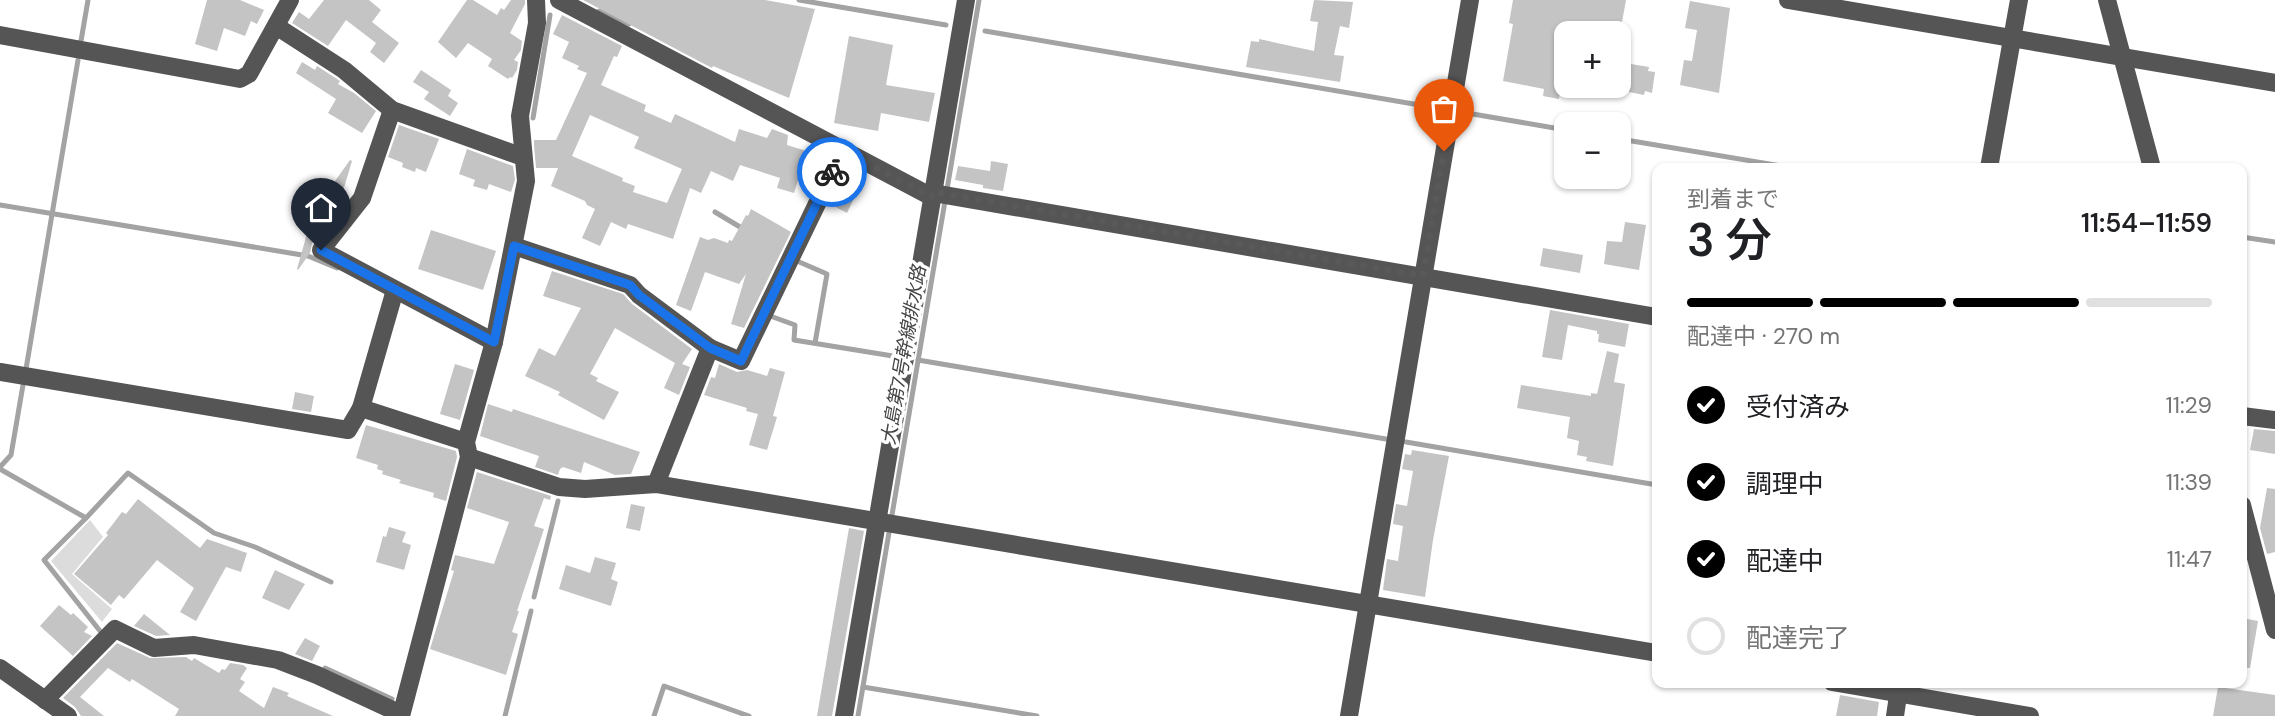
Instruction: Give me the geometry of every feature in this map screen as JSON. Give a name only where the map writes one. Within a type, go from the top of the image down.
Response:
[{"type":"street","points":[[0,35],[240,79],[249,74],[290,0]]},
{"type":"street","points":[[45,700],[114,629],[153,648],[194,645],[278,660],[317,675],[401,715],[494,342],[514,246],[526,181],[520,116],[537,23],[536,0]]},
{"type":"street","points":[[559,0],[843,150],[939,195],[1652,316]]},
{"type":"street","points":[[844,716],[887,522],[939,195],[966,0]]},
{"type":"street","points":[[1349,716],[1470,0]]},
{"type":"street","points":[[1788,0],[2275,83]]},
{"type":"street","points":[[1990,163],[2018,0]]},
{"type":"street","points":[[2107,0],[2151,163]]},
{"type":"street","points":[[276,26],[344,70],[392,110],[523,157]]},
{"type":"street","points":[[392,110],[362,198],[321,250],[494,342]]},
{"type":"street","points":[[514,246],[630,285],[639,295],[710,348],[741,361],[843,150]]},
{"type":"street","points":[[0,372],[348,429],[361,408],[395,290]]},
{"type":"street","points":[[656,484],[710,348]]},
{"type":"street","points":[[361,408],[559,487],[585,489],[656,484],[1652,652]]},
{"type":"street","points":[[2247,417],[2275,420]]},
{"type":"street","points":[[2247,524],[2275,630]]},
{"type":"street","points":[[0,668],[68,716]]},
{"type":"street","points":[[1895,716],[1899,688],[2030,716]]},
{"type":"shaded area","points":[[90,520],[103,537],[72,574],[112,609],[102,622],[51,561]]},
{"type":"building","points":[[207,0],[240,0],[264,10],[257,24],[251,21],[245,36],[224,28],[217,51],[195,44]]},
{"type":"building","points":[[324,0],[369,0],[381,10],[372,22],[399,43],[384,63],[370,52],[376,43],[346,20],[328,46],[292,23],[299,12],[309,19]]},
{"type":"building","points":[[467,0],[473,0],[497,15],[511,0],[525,0],[510,33],[522,41],[521,50],[514,60],[518,62],[512,78],[508,79],[488,66],[492,59],[468,43],[456,58],[438,42]]},
{"type":"building","points":[[583,0],[765,0],[815,9],[789,98],[713,66],[712,68]]},
{"type":"building","points":[[1314,0],[1353,2],[1349,28],[1340,26],[1334,55],[1344,56],[1340,82],[1246,67],[1251,41],[1259,42],[1259,39],[1314,51],[1318,22],[1310,21]]},
{"type":"building","points":[[1513,0],[1626,0],[1622,21],[1554,21],[1554,98],[1559,99],[1543,96],[1544,89],[1503,81],[1513,24],[1509,23]]},
{"type":"building","points":[[1690,1],[1730,8],[1719,93],[1680,85],[1684,60],[1692,61],[1697,30],[1685,28]]},
{"type":"building","points":[[562,15],[622,46],[617,57],[614,56],[601,85],[646,105],[644,111],[671,123],[675,114],[735,142],[739,129],[767,138],[772,129],[788,135],[787,145],[826,157],[818,176],[801,171],[794,193],[777,188],[780,178],[740,165],[733,181],[711,171],[701,193],[690,188],[673,239],[628,224],[626,229],[611,222],[600,246],[582,238],[595,209],[585,201],[551,186],[558,168],[536,168],[534,140],[556,140],[587,73],[562,58],[569,42],[553,34]],"holes":[[[590,115],[639,137],[634,148],[682,169],[667,203],[633,192],[635,186],[622,181],[623,178],[572,156]]]},
{"type":"building","points":[[849,36],[893,45],[886,85],[935,93],[929,122],[881,113],[878,131],[834,123]]},
{"type":"building","points":[[302,62],[315,70],[317,66],[337,79],[340,81],[338,84],[376,111],[362,133],[328,113],[336,99],[296,73]]},
{"type":"building","points":[[1631,64],[1649,67],[1648,71],[1655,72],[1652,93],[1645,91],[1644,95],[1631,92]]},
{"type":"building","points":[[421,70],[451,90],[448,96],[458,103],[450,116],[424,99],[429,92],[413,82]]},
{"type":"building","points":[[399,125],[439,139],[426,172],[416,168],[415,172],[402,167],[403,163],[388,157]]},
{"type":"building","points":[[467,149],[513,166],[515,180],[511,192],[489,184],[487,190],[473,186],[475,180],[459,174]]},
{"type":"building","points":[[350,160],[352,161],[337,211],[312,243],[310,253],[298,270],[308,230],[303,226]]},
{"type":"building","points":[[991,161],[1008,164],[1003,191],[955,180],[958,166],[990,171]]},
{"type":"building","points":[[840,184],[857,192],[847,213],[830,204]]},
{"type":"building","points":[[751,209],[791,232],[744,328],[731,324],[746,274],[739,284],[705,272],[691,311],[676,305],[700,237],[728,243],[729,240],[732,241]]},
{"type":"building","points":[[1625,222],[1646,225],[1639,270],[1604,264],[1607,241],[1622,242]]},
{"type":"building","points":[[431,230],[496,251],[483,290],[418,269]]},
{"type":"building","points":[[1543,248],[1583,255],[1580,273],[1540,266]]},
{"type":"building","points":[[552,271],[623,294],[632,304],[692,349],[682,364],[690,367],[679,395],[664,388],[675,363],[615,328],[590,374],[598,378],[596,381],[619,392],[604,420],[558,395],[560,392],[525,376],[539,348],[555,356],[581,308],[543,296]]},
{"type":"building","points":[[1550,310],[1629,324],[1625,347],[1598,342],[1597,331],[1568,325],[1562,360],[1542,357]]},
{"type":"building","points":[[1607,351],[1619,354],[1614,382],[1625,384],[1613,466],[1586,461],[1587,457],[1577,455],[1579,441],[1567,438],[1570,417],[1517,408],[1521,385],[1591,396],[1591,393],[1597,394]]},
{"type":"building","points":[[455,364],[474,370],[460,420],[440,414]]},
{"type":"building","points":[[719,364],[737,372],[747,370],[767,376],[770,368],[785,372],[773,416],[777,417],[767,450],[749,445],[758,414],[704,395],[711,377],[715,378]]},
{"type":"building","points":[[295,392],[314,396],[311,412],[292,409]]},
{"type":"building","points":[[488,404],[512,412],[513,409],[640,452],[631,474],[615,475],[584,462],[581,473],[563,467],[558,475],[535,467],[539,456],[480,436]]},
{"type":"building","points":[[366,425],[456,451],[457,457],[446,501],[433,497],[434,493],[399,483],[401,480],[382,474],[383,471],[377,469],[378,465],[356,458]]},
{"type":"building","points":[[2254,429],[2275,431],[2275,454],[2250,450]]},
{"type":"building","points":[[1412,450],[1449,456],[1425,597],[1383,590],[1387,559],[1398,561],[1403,526],[1393,524],[1396,504],[1407,506],[1413,471],[1402,469],[1405,454],[1411,455]]},
{"type":"building","points":[[477,472],[551,496],[550,500],[544,498],[534,526],[544,529],[517,611],[512,632],[518,634],[506,675],[430,649],[454,571],[451,570],[455,555],[494,564],[509,522],[467,508]]},
{"type":"building","points":[[2267,488],[2275,489],[2275,552],[2267,554],[2260,528]]},
{"type":"building","points":[[138,499],[200,548],[207,539],[247,553],[241,572],[226,567],[196,621],[180,612],[194,588],[157,560],[124,599],[119,595],[111,605],[74,574],[108,535],[106,533],[122,512],[126,514]]},
{"type":"building","points":[[631,504],[645,507],[640,531],[626,528]]},
{"type":"building","points":[[389,527],[406,532],[402,542],[411,545],[404,570],[376,562],[383,536],[386,537]]},
{"type":"building","points":[[849,528],[864,531],[832,716],[817,716]]},
{"type":"building","points":[[595,557],[616,563],[611,579],[618,582],[611,606],[559,589],[566,565],[590,573]]},
{"type":"building","points":[[275,570],[305,584],[289,610],[262,598]]},
{"type":"building","points":[[59,605],[88,627],[84,632],[92,636],[73,656],[40,626]]},
{"type":"building","points":[[144,614],[170,635],[156,636],[134,626]]},
{"type":"building","points":[[2247,619],[2258,621],[2250,668],[2247,668]]},
{"type":"building","points":[[305,638],[320,646],[312,661],[295,654]]},
{"type":"building","points":[[117,643],[150,658],[186,657],[192,661],[194,658],[219,673],[230,663],[243,665],[247,668],[240,679],[245,682],[239,691],[264,708],[273,687],[333,716],[175,716],[179,709],[132,679],[130,682],[108,668],[80,697],[104,716],[81,716],[75,707],[63,698]]},
{"type":"building","points":[[2218,688],[2275,695],[2275,716],[2213,716]]},
{"type":"building","points":[[1840,695],[1879,702],[1877,716],[1836,716]]},
{"type":"waterway","points":[[81,41],[88,0]]},
{"type":"waterway","points":[[799,0],[946,25]]},
{"type":"waterway","name":"大島第7号幹線排水路","points":[[858,716],[979,0]]},
{"type":"waterway","points":[[599,11],[629,24]]},
{"type":"waterway","points":[[533,118],[550,15]]},
{"type":"waterway","points":[[985,31],[1443,109]]},
{"type":"waterway","points":[[26,369],[78,60]]},
{"type":"waterway","points":[[1461,112],[1554,128]]},
{"type":"waterway","points":[[1631,141],[1764,163]]},
{"type":"waterway","points":[[0,205],[308,256],[337,268]]},
{"type":"waterway","points":[[715,212],[745,230]]},
{"type":"waterway","points":[[2247,238],[2275,242]]},
{"type":"waterway","points":[[797,261],[827,274],[815,343]]},
{"type":"waterway","points":[[773,317],[795,325],[794,340],[893,356]]},
{"type":"waterway","points":[[918,360],[1386,439]]},
{"type":"waterway","points":[[0,467],[11,455],[23,385]]},
{"type":"waterway","points":[[1406,442],[1652,484]]},
{"type":"waterway","points":[[0,469],[86,518],[128,473],[214,533],[255,547],[331,582]]},
{"type":"waterway","points":[[534,597],[558,501]]},
{"type":"waterway","points":[[86,518],[44,560],[100,631]]},
{"type":"waterway","points":[[505,716],[531,611]]},
{"type":"waterway","points":[[325,668],[392,699]]},
{"type":"waterway","points":[[654,716],[664,686],[749,716]]},
{"type":"waterway","points":[[863,687],[1037,716]]},
{"type":"way so far","points":[[832,172],[843,150],[932,197],[933,192],[1423,276],[1444,151]]},
{"type":"route","points":[[321,250],[494,342],[514,246],[630,285],[639,295],[710,348],[741,361],[832,172]]}]
